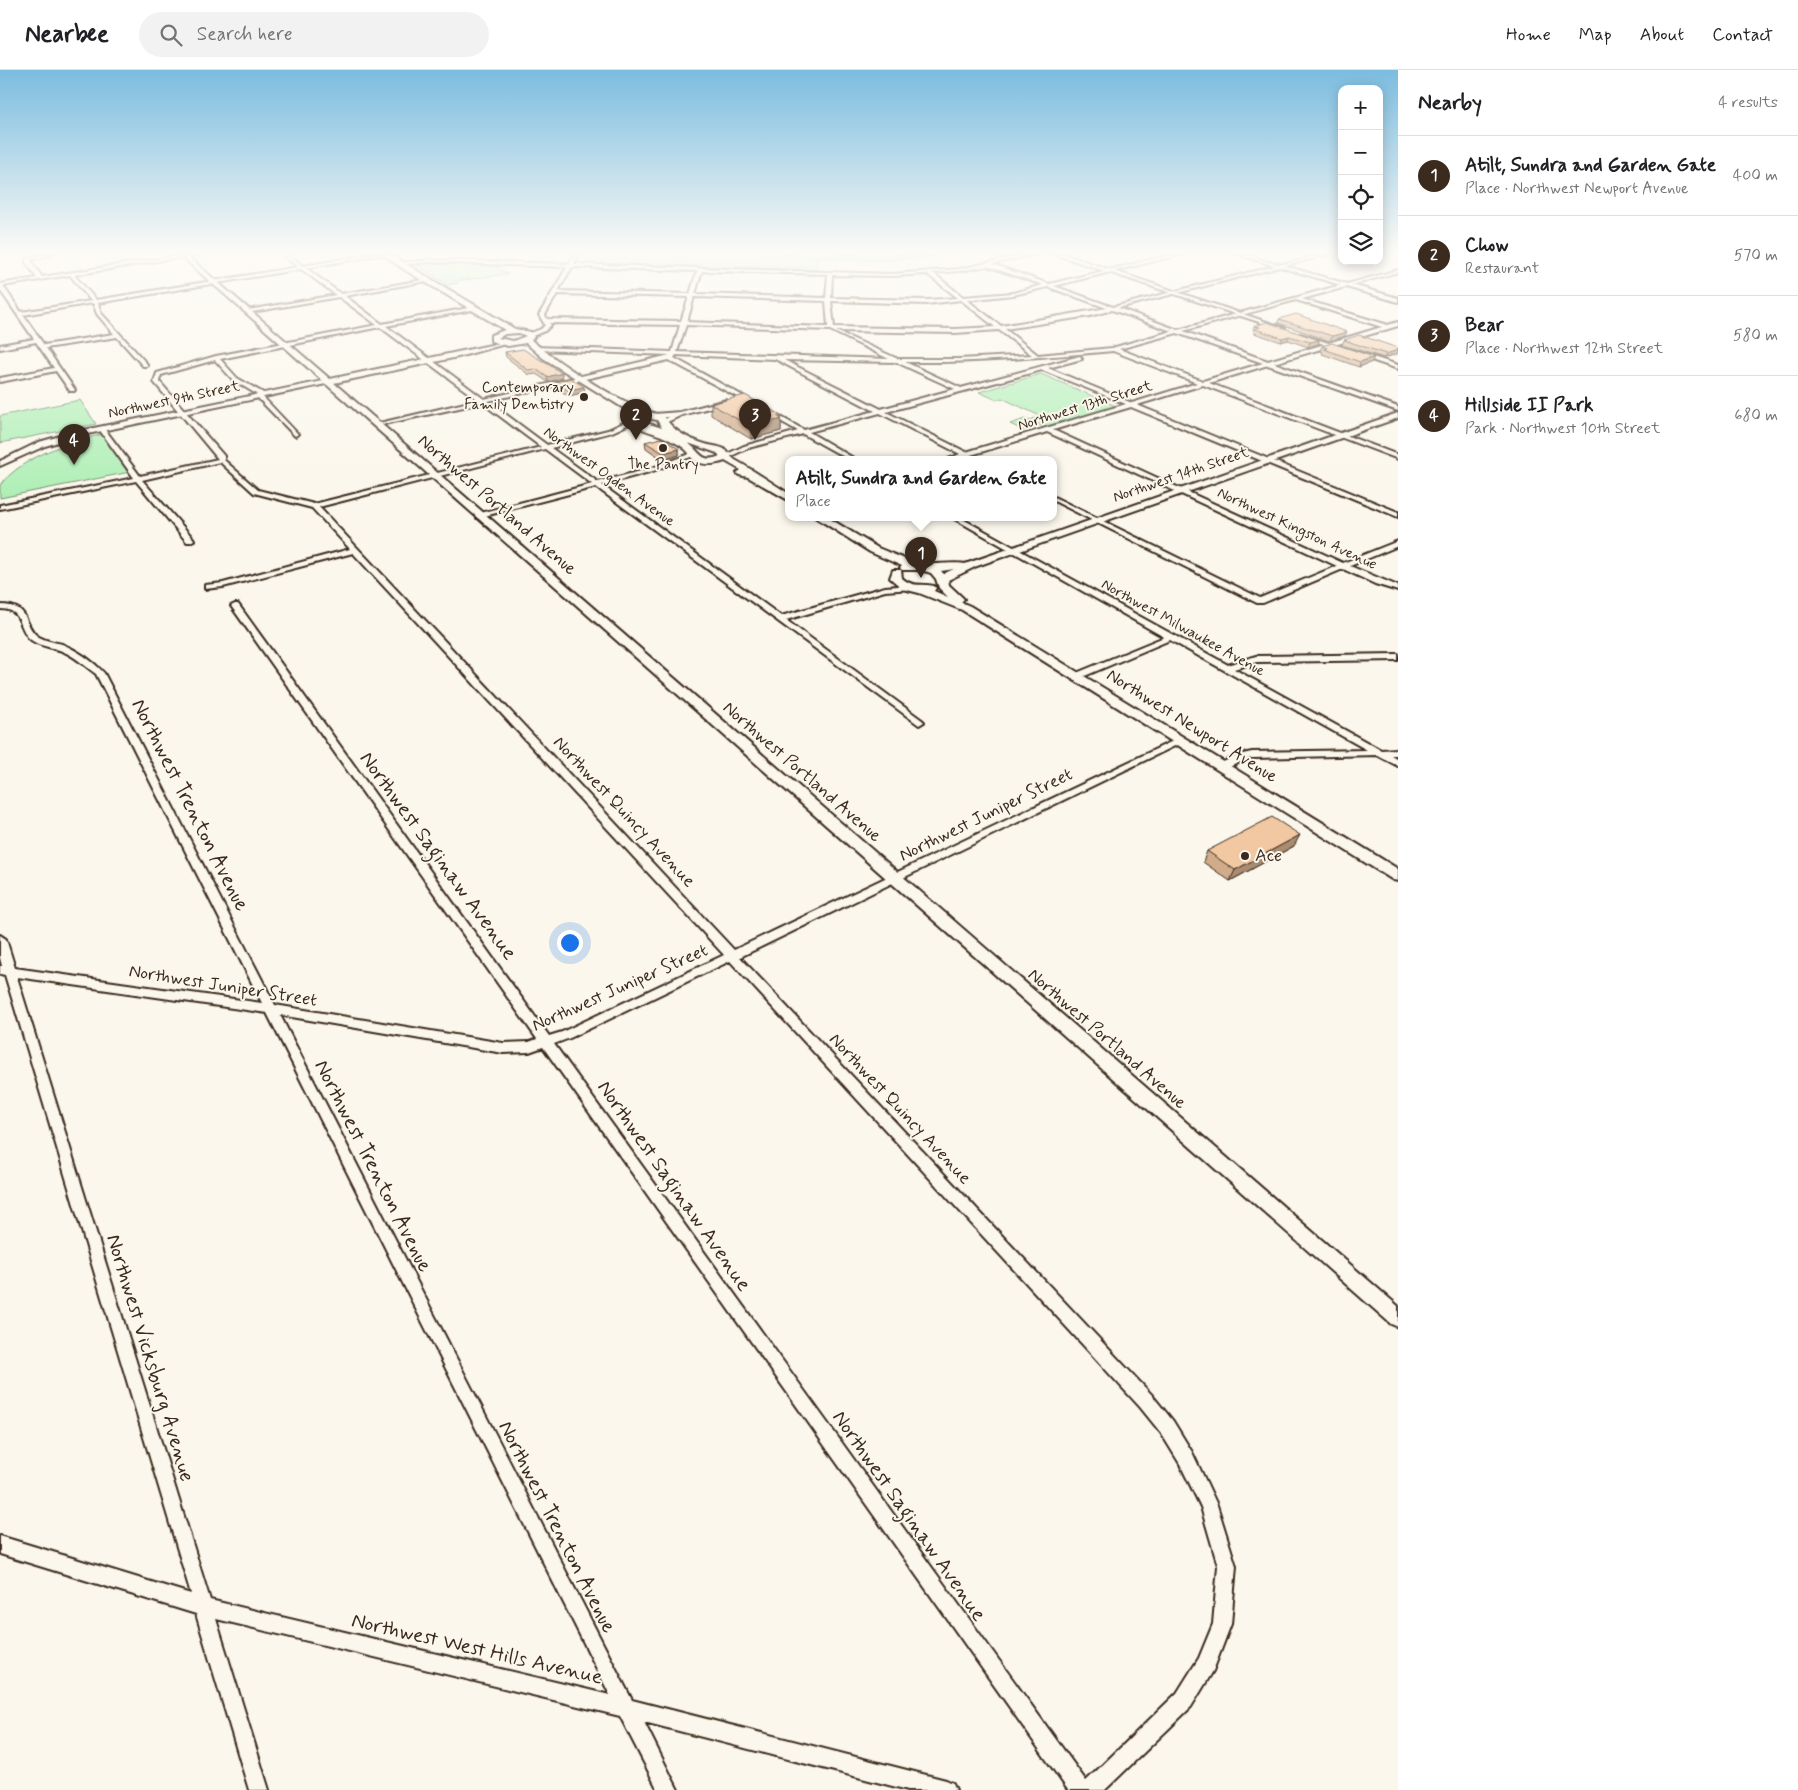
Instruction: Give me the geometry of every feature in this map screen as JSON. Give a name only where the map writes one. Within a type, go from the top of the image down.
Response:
[{"type":"main road","points":[[497,336],[504,334]]},
{"type":"main road","points":[[522,334],[529,338],[546,356]]},
{"type":"main road","points":[[497,336],[504,343],[514,343],[529,338]]},
{"type":"main road","points":[[514,343],[546,356],[628,407],[661,418],[663,422],[683,438],[723,453],[725,457],[746,468],[752,475]]},
{"type":"main road","points":[[628,407],[640,423],[676,440],[694,453],[696,458],[752,475],[785,495]]},
{"type":"main road","points":[[640,423],[652,416]]},
{"type":"main road","points":[[706,462],[725,457]]},
{"type":"main road","points":[[827,521],[874,550],[918,567]]},
{"type":"main road","points":[[874,550],[896,574],[898,582],[914,588],[933,588],[942,581]]},
{"type":"main road","points":[[896,574],[902,569],[918,567]]},
{"type":"main road","name":"Northwest Newport Avenue","points":[[918,567],[935,571],[939,574],[942,581],[966,608]]},
{"type":"main road","name":"Northwest Newport Avenue","points":[[914,588],[966,608],[1398,876]]},
{"type":"street","points":[[34,334],[72,390]]},
{"type":"street","name":"Northwest Portland Avenue","points":[[274,334],[1398,1318]]},
{"type":"street","points":[[337,334],[216,358],[180,367],[159,374],[156,378],[222,457],[221,460],[250,488],[256,492],[314,506],[640,423]]},
{"type":"street","name":"Northwest Ogden Avenue","points":[[393,334],[919,722]]},
{"type":"street","points":[[529,338],[535,334]]},
{"type":"street","points":[[672,356],[679,334]]},
{"type":"street","points":[[842,334],[961,390]]},
{"type":"street","points":[[1009,334],[1038,356]]},
{"type":"street","points":[[725,457],[740,449],[1166,334]]},
{"type":"street","points":[[1186,334],[1398,409]]},
{"type":"street","points":[[1301,334],[1398,366]]},
{"type":"street","name":"Northwest 13th Street","points":[[962,456],[1363,334]]},
{"type":"street","points":[[43,347],[117,335],[145,365]]},
{"type":"street","name":"Northwest 9th Street","points":[[475,349],[497,336]]},
{"type":"street","points":[[0,347],[38,340]]},
{"type":"street","name":"Northwest 9th Street","points":[[0,464],[47,442],[430,361],[504,343]]},
{"type":"street","points":[[538,348],[672,356],[959,362],[1114,349],[1398,457]]},
{"type":"street","points":[[377,425],[672,356],[758,406]]},
{"type":"street","points":[[774,357],[966,455]]},
{"type":"street","points":[[216,358],[235,379],[260,396],[295,434]]},
{"type":"street","points":[[1020,358],[1398,515]]},
{"type":"street","points":[[0,380],[57,369]]},
{"type":"street","points":[[652,416],[680,414],[742,398]]},
{"type":"street","points":[[765,411],[847,456]]},
{"type":"street","points":[[663,422],[680,414]]},
{"type":"street","name":"Northwest 14th Street","points":[[942,581],[950,574],[1012,550],[1398,415]]},
{"type":"street","points":[[102,429],[138,479],[190,540]]},
{"type":"street","name":"Northwest Kingston Avenue","points":[[1048,430],[1345,565],[1378,582],[1398,589]]},
{"type":"street","points":[[712,449],[740,449]]},
{"type":"street","points":[[480,516],[676,462],[694,453]]},
{"type":"street","points":[[0,507],[221,460]]},
{"type":"street","points":[[676,462],[706,462]]},
{"type":"street","points":[[1057,501],[1260,601],[1398,543]]},
{"type":"street","name":"Northwest Quincy Avenue","points":[[314,506],[1146,1401],[1167,1426],[1186,1458],[1209,1505],[1227,1566],[1222,1624],[1206,1664],[1184,1700],[1091,1790]]},
{"type":"street","name":"Northwest Milwaukee Avenue","points":[[961,521],[1398,763]]},
{"type":"street","points":[[208,587],[223,586],[356,550]]},
{"type":"street","name":"Northwest 14th Street","points":[[918,567],[942,568],[974,564]]},
{"type":"street","points":[[842,600],[859,591],[891,579],[896,574]]},
{"type":"street","points":[[780,619],[885,589],[914,588]]},
{"type":"street","name":"Northwest Saginaw Avenue","points":[[235,606],[1080,1790]]},
{"type":"street","name":"Northwest Trenton Avenue","points":[[0,607],[9,607],[22,615],[27,632],[34,639],[69,650],[100,673],[668,1790]]},
{"type":"street","points":[[1077,676],[1171,637]]},
{"type":"street","points":[[1227,668],[1256,659],[1398,657]]},
{"type":"street","name":"Northwest Juniper Street","points":[[5,971],[272,1009],[504,1048],[529,1047],[566,1035],[732,957],[1180,740]]},
{"type":"street","points":[[1222,766],[1241,757],[1252,755],[1398,752]]},
{"type":"street","name":"Northwest Vicksburg Avenue","points":[[0,939],[5,971],[259,1790]]},
{"type":"street","name":"Northwest West Hills Avenue","points":[[0,1545],[203,1606],[626,1708],[946,1790]]},
{"type":"green space","points":[[1041,374],[1118,407],[1044,427],[1037,424],[1023,430],[1010,424],[1025,419],[1028,421],[1040,416],[1002,398],[997,400],[979,392]]},
{"type":"green space","points":[[80,400],[96,424],[0,443],[0,416]]},
{"type":"green space","points":[[103,434],[130,472],[0,498],[0,485],[10,475],[34,458],[61,446]]},
{"type":"building","points":[[1271,334],[1302,334],[1319,340],[1310,342],[1289,336],[1282,338]]},
{"type":"building","points":[[1359,335],[1398,348],[1396,349],[1398,350],[1386,354],[1344,340]]},
{"type":"building","points":[[1332,343],[1374,357],[1360,362],[1324,349],[1327,348],[1322,346]]},
{"type":"building","points":[[523,349],[562,373],[547,377],[536,369],[528,370],[505,352]]},
{"type":"building","points":[[571,378],[584,387],[568,390],[556,382]]},
{"type":"building","points":[[745,395],[781,415],[777,416],[782,419],[751,427],[711,404]]},
{"type":"building","points":[[661,438],[679,449],[663,453],[645,442]]},
{"type":"building","points":[[1272,817],[1300,835],[1235,870],[1207,851]]},
{"type":"place","name":"Contemporary Family Dentistry","points":[[584,397]]},
{"type":"place","name":"Chow","points":[[636,440]]},
{"type":"place","name":"Bear","points":[[755,440]]},
{"type":"place","name":"The Pantry","points":[[663,448]]},
{"type":"place","name":"Hillside II Park","points":[[74,465]]},
{"type":"place","name":"Atilt, Sundra and Garden Gate","points":[[921,578]]},
{"type":"place","name":"Ace","points":[[1245,856]]}]
